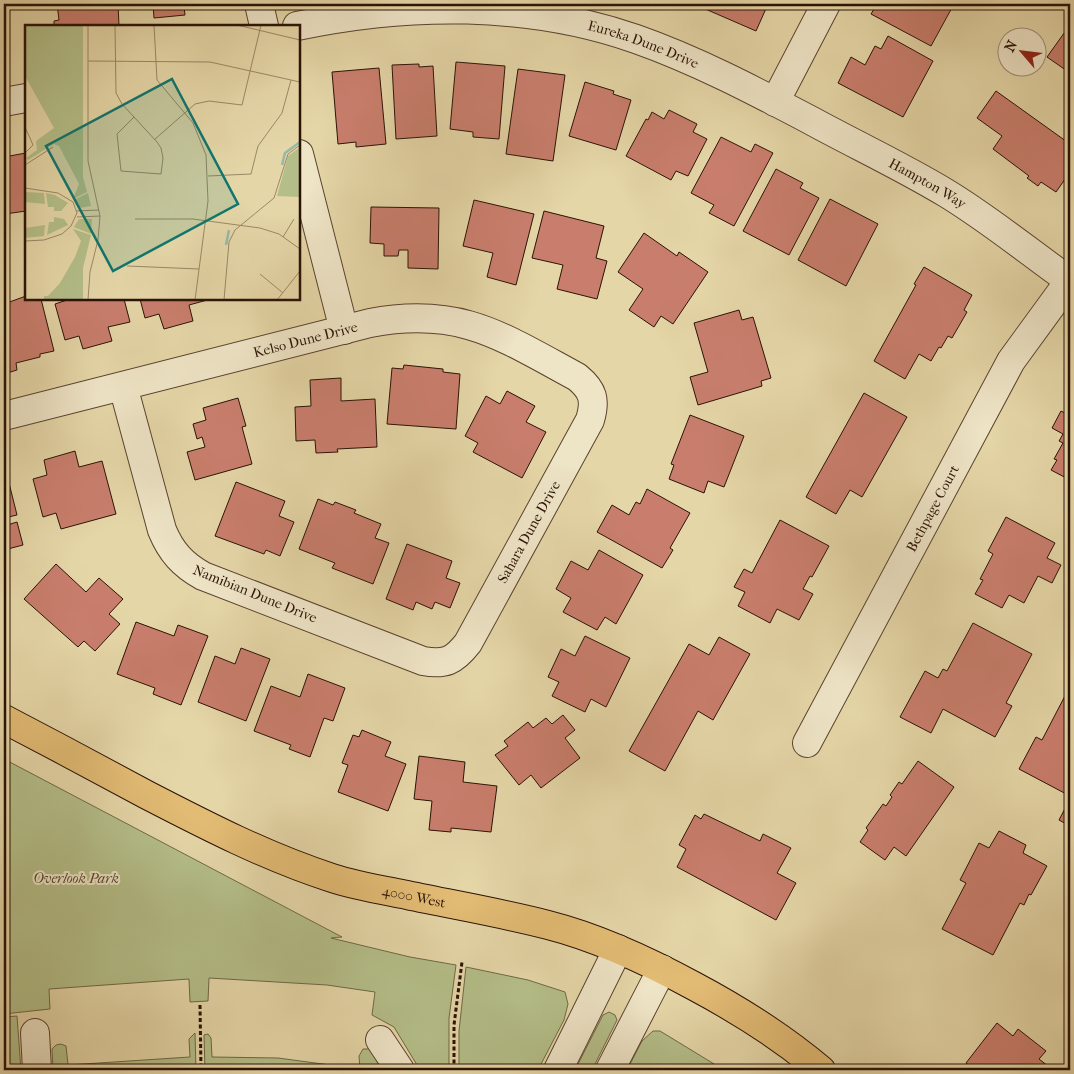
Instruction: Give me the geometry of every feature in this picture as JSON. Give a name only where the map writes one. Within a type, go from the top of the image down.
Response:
[{"type":"main road","name":"4000 West","points":[[4,719],[215,830],[255,850],[292,864],[370,888],[485,910],[550,925],[618,949],[662,968],[742,1012],[821,1070]]},
{"type":"street","points":[[259,4],[264,25]]},
{"type":"street","points":[[775,102],[826,4]]},
{"type":"street","name":"Eureka Dune Drive","points":[[300,25],[335,18],[410,10],[492,11],[544,17],[590,26],[635,38],[694,62],[775,102]]},
{"type":"street","points":[[4,102],[25,98]]},
{"type":"street","name":"Hampton Way","points":[[775,102],[946,193],[1070,280]]},
{"type":"street","points":[[300,158],[344,330]]},
{"type":"street","name":"Bethpage Court","points":[[807,743],[1011,361],[1070,280]]},
{"type":"street","name":"Kelso Dune Drive","points":[[4,416],[370,323],[395,318],[422,317],[475,326],[500,335],[577,377],[587,385],[592,396]]},
{"type":"street","name":"Namibian Dune Drive","points":[[123,386],[162,530],[168,545],[189,568],[203,576],[423,661],[436,663],[449,661]]},
{"type":"street","name":"Sahara Dune Drive","points":[[449,661],[460,654],[468,643],[590,420],[594,408],[592,396]]},
{"type":"street","points":[[558,1070],[618,949]]},
{"type":"street","points":[[610,1070],[662,968]]},
{"type":"street","points":[[35,1033],[38,1070]]},
{"type":"street","points":[[380,1040],[400,1070]]},
{"type":"path","points":[[454,1070],[454,1025],[462,962]]},
{"type":"path","points":[[200,1005],[201,1070]]},
{"type":"green space","name":"Overlook Park","points":[[4,759],[342,937],[331,938],[410,957],[456,965],[449,1018],[449,1070],[420,1070],[394,1027],[372,1015],[375,992],[327,985],[209,978],[208,1001],[190,1002],[189,979],[49,989],[50,1009],[4,1014]]},
{"type":"green space","points":[[466,967],[528,980],[565,992],[568,1004],[564,1020],[540,1066],[535,1070],[459,1070],[459,1031]]},
{"type":"green space","points":[[609,1012],[615,1015],[617,1020],[592,1070],[575,1070],[603,1015]]},
{"type":"green space","points":[[17,1016],[21,1070],[4,1070],[4,1017]]},
{"type":"green space","points":[[653,1031],[660,1031],[724,1070],[627,1070],[642,1041]]},
{"type":"green space","points":[[195,1033],[196,1070],[53,1070],[52,1049],[56,1045],[66,1046],[68,1065],[190,1057],[189,1039]]},
{"type":"green space","points":[[208,1034],[211,1038],[212,1057],[278,1058],[360,1069],[359,1056],[363,1049],[371,1049],[383,1070],[205,1070],[204,1035]]},
{"type":"building","points":[[57,4],[118,4],[119,25],[54,25],[54,21],[59,20]]},
{"type":"building","points":[[153,4],[203,4],[184,6],[185,15],[154,18]]},
{"type":"building","points":[[705,4],[768,4],[756,31],[703,8]]},
{"type":"building","points":[[877,4],[954,4],[931,46],[871,14]]},
{"type":"building","points":[[1067,29],[1070,31],[1070,73],[1047,57]]},
{"type":"building","points":[[888,36],[933,61],[903,117],[838,83],[851,57],[865,65],[875,46],[881,49]]},
{"type":"building","points":[[456,62],[505,66],[499,139],[473,137],[473,132],[450,129]]},
{"type":"building","points":[[419,64],[419,67],[433,66],[437,136],[396,139],[392,65]]},
{"type":"building","points":[[379,68],[386,144],[356,147],[356,142],[338,144],[332,72]]},
{"type":"building","points":[[518,69],[565,75],[553,161],[506,154]]},
{"type":"building","points":[[585,82],[614,91],[613,94],[631,100],[616,150],[569,136]]},
{"type":"building","points":[[996,91],[1070,144],[1066,149],[1070,152],[1070,172],[1056,192],[1041,182],[1038,186],[1027,178],[1029,176],[993,149],[1002,136],[977,118]]},
{"type":"building","points":[[669,110],[697,124],[693,132],[707,139],[688,176],[676,171],[671,180],[626,156],[646,119],[648,120],[652,112],[664,119]]},
{"type":"building","points":[[721,137],[751,152],[755,144],[773,153],[734,226],[709,213],[714,205],[691,193]]},
{"type":"building","points":[[25,153],[25,211],[5,214],[4,157]]},
{"type":"building","points":[[776,169],[803,183],[800,188],[819,198],[789,255],[743,231]]},
{"type":"building","points":[[830,199],[878,224],[846,286],[798,260]]},
{"type":"building","points":[[474,200],[534,214],[516,285],[487,277],[493,253],[463,246]]},
{"type":"building","points":[[371,207],[439,208],[438,269],[408,268],[408,250],[399,250],[398,256],[384,256],[384,244],[370,243]]},
{"type":"building","points":[[544,211],[604,226],[596,258],[607,261],[597,299],[557,289],[563,265],[532,258]]},
{"type":"building","points":[[644,233],[677,256],[679,252],[708,272],[673,324],[661,316],[654,327],[629,310],[643,289],[618,272]]},
{"type":"building","points":[[924,267],[972,295],[964,310],[967,312],[952,338],[948,336],[931,361],[919,354],[905,379],[874,361]]},
{"type":"building","points":[[25,296],[25,300],[41,300],[54,351],[40,354],[40,357],[16,363],[17,370],[4,374],[4,304]]},
{"type":"building","points":[[67,300],[124,300],[130,322],[108,327],[112,341],[83,349],[79,336],[65,340],[55,304]]},
{"type":"building","points":[[140,300],[207,300],[189,305],[193,321],[164,329],[159,314],[145,318]]},
{"type":"building","points":[[739,310],[742,320],[753,317],[771,378],[761,381],[762,386],[698,405],[690,377],[708,372],[694,323]]},
{"type":"building","points":[[404,365],[443,369],[443,372],[460,374],[456,429],[387,424],[392,368],[403,369]]},
{"type":"building","points":[[341,378],[341,401],[375,399],[377,447],[337,449],[338,452],[316,453],[315,440],[296,441],[295,407],[311,406],[310,380]]},
{"type":"building","points":[[507,391],[535,406],[526,422],[546,432],[522,478],[473,452],[478,443],[465,436],[486,396],[500,404]]},
{"type":"building","points":[[864,393],[907,417],[862,497],[850,490],[836,514],[806,497]]},
{"type":"building","points":[[238,398],[246,426],[242,427],[252,464],[195,480],[187,452],[205,447],[202,437],[197,439],[193,424],[206,420],[203,408]]},
{"type":"building","points":[[1070,403],[1070,480],[1051,470],[1057,460],[1054,459],[1063,443],[1059,441],[1063,434],[1052,428],[1061,411],[1065,413]]},
{"type":"building","points":[[690,415],[744,436],[724,487],[708,481],[704,493],[669,479],[674,465],[671,464]]},
{"type":"building","points":[[75,451],[79,467],[102,461],[116,514],[61,529],[56,513],[43,517],[33,479],[47,475],[44,460]]},
{"type":"building","points":[[6,471],[17,515],[4,518],[4,472]]},
{"type":"building","points":[[236,482],[285,501],[279,516],[294,522],[280,556],[266,550],[264,554],[215,536]]},
{"type":"building","points":[[647,489],[690,513],[670,548],[673,550],[662,568],[597,532],[612,505],[629,515],[636,502],[640,504]]},
{"type":"building","points":[[318,499],[333,505],[335,502],[356,510],[354,513],[381,524],[375,538],[389,543],[373,584],[332,568],[335,563],[299,549]]},
{"type":"building","points":[[1006,517],[1055,543],[1047,558],[1061,565],[1052,583],[1038,576],[1024,603],[1009,595],[1002,608],[975,594],[983,580],[980,579],[993,554],[988,551]]},
{"type":"building","points":[[780,520],[829,546],[803,589],[813,594],[799,620],[777,609],[770,623],[738,606],[745,592],[734,587],[744,569],[752,573]]},
{"type":"building","points":[[17,522],[23,545],[4,550],[4,526]]},
{"type":"building","points":[[407,544],[452,561],[446,578],[460,583],[450,608],[435,602],[432,609],[416,602],[413,610],[386,599]]},
{"type":"building","points":[[599,550],[643,575],[616,624],[605,617],[597,630],[563,612],[571,598],[556,589],[571,561],[588,570]]},
{"type":"building","points":[[56,564],[86,592],[99,578],[123,599],[109,614],[120,624],[95,651],[84,641],[78,647],[24,599]]},
{"type":"building","points":[[136,622],[174,636],[178,625],[208,636],[181,705],[153,694],[155,688],[117,674]]},
{"type":"building","points":[[973,623],[1032,654],[1006,703],[1012,706],[995,737],[943,709],[931,733],[900,717],[925,671],[938,678],[943,669],[947,671]]},
{"type":"building","points":[[585,636],[630,658],[606,707],[591,699],[585,712],[552,696],[559,682],[548,677],[561,649],[575,656]]},
{"type":"building","points":[[719,637],[750,654],[713,720],[698,711],[665,771],[629,751],[689,644],[709,655]]},
{"type":"building","points":[[241,648],[270,659],[246,721],[198,702],[215,656],[235,664]]},
{"type":"building","points":[[308,674],[345,688],[333,721],[324,718],[310,757],[289,749],[291,745],[254,731],[271,686],[300,697]]},
{"type":"building","points":[[1067,692],[1070,694],[1070,796],[1019,769],[1036,737],[1042,740]]},
{"type":"building","points":[[563,715],[575,730],[565,738],[580,758],[541,788],[531,775],[519,785],[495,755],[508,746],[504,741],[528,722],[533,728],[546,718],[552,724]]},
{"type":"building","points":[[362,730],[391,742],[385,756],[406,764],[388,811],[338,792],[348,765],[342,763],[353,735],[359,737]]},
{"type":"building","points":[[419,756],[465,762],[463,782],[497,786],[491,832],[451,828],[451,832],[429,830],[432,801],[414,799]]},
{"type":"building","points":[[918,761],[954,787],[906,856],[894,847],[885,860],[860,842],[868,830],[866,828],[883,804],[886,806],[892,797],[890,795],[899,782],[902,784]]},
{"type":"building","points":[[1070,799],[1070,826],[1059,820]]},
{"type":"building","points":[[704,814],[760,841],[763,834],[791,848],[777,873],[796,883],[776,920],[677,867],[686,849],[679,845],[695,815],[701,819]]},
{"type":"building","points":[[999,831],[1026,845],[1023,853],[1047,866],[1024,905],[1020,903],[993,955],[942,929],[966,883],[960,880],[979,843],[989,848]]},
{"type":"building","points":[[997,1023],[1013,1036],[1018,1029],[1046,1051],[1039,1059],[1053,1070],[975,1070],[966,1063]]}]
